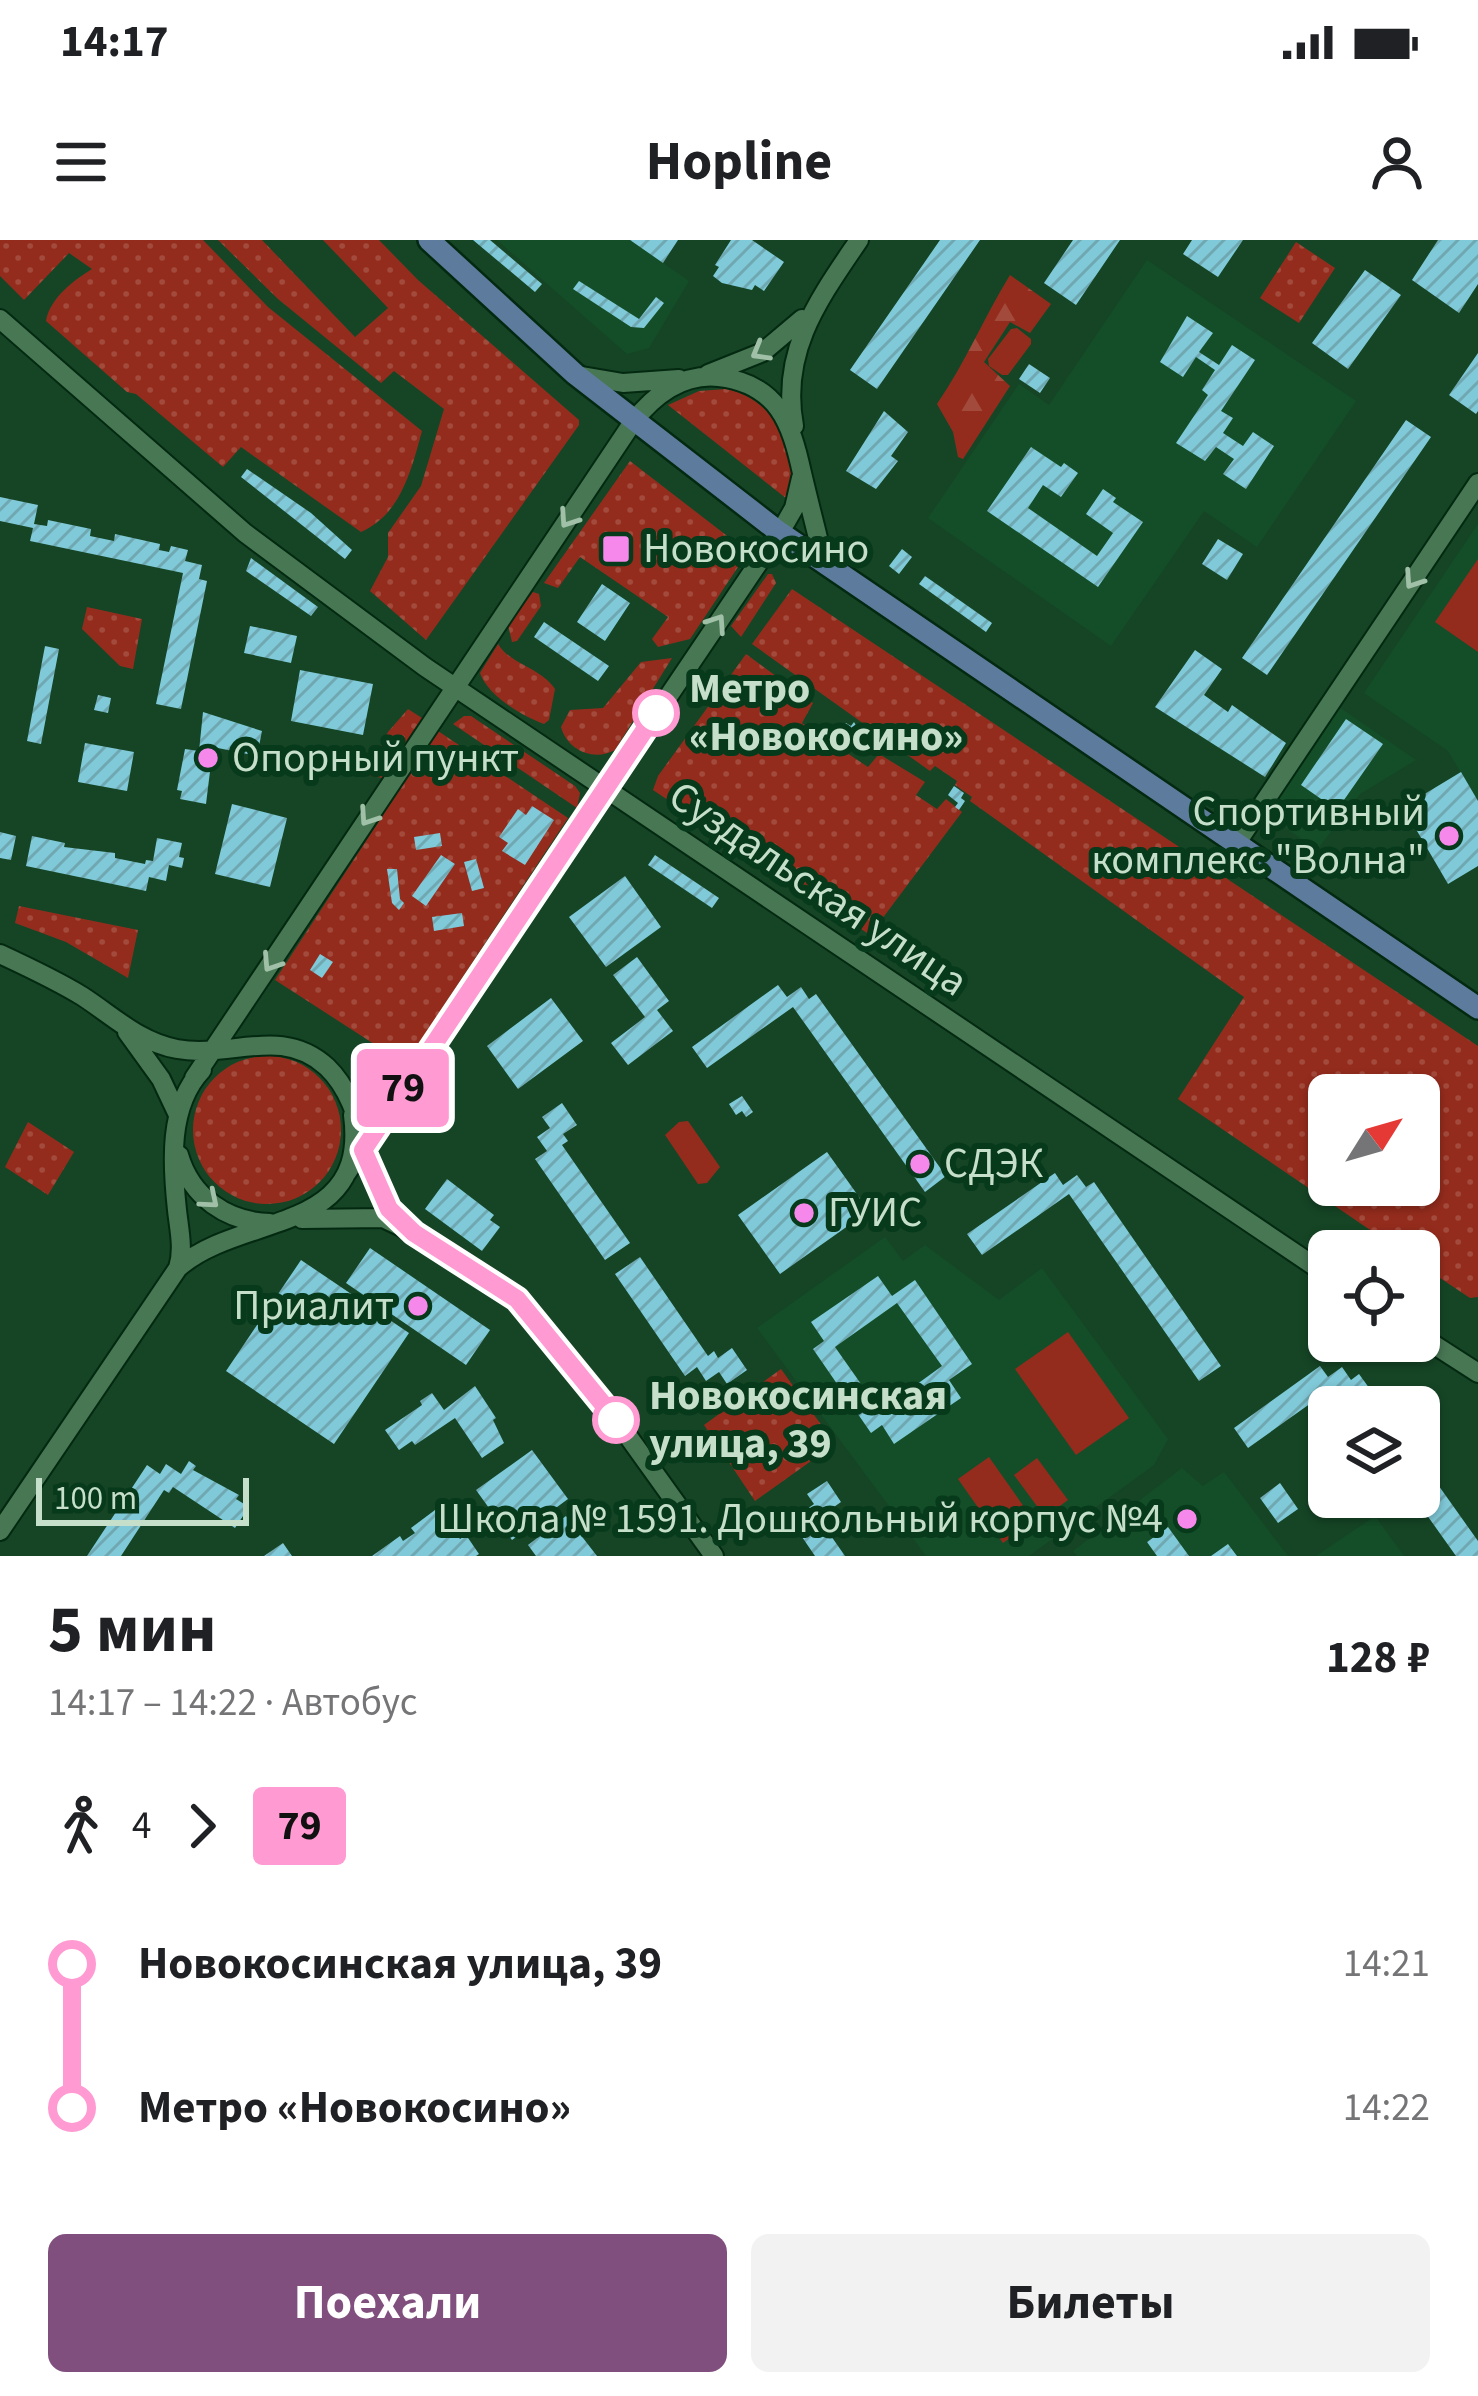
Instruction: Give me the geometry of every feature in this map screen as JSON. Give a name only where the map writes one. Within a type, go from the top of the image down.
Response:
[{"type":"main road","points":[[429,240],[575,374],[779,532],[1478,1008]]},
{"type":"street","points":[[0,1531],[178,1268],[182,1255],[174,1184],[177,1126],[180,1105],[194,1078],[633,422],[654,398],[763,352],[810,312],[859,240]]},
{"type":"street","points":[[810,312],[791,372],[791,410],[824,563]]},
{"type":"street","name":"Суздальская улица","points":[[0,319],[245,533],[454,688],[1308,1262]]},
{"type":"street","points":[[575,374],[620,382],[727,378],[758,389],[784,414],[797,442]]},
{"type":"street","points":[[178,1268],[201,1251],[286,1220],[327,1198],[346,1174],[779,532],[794,508],[802,473]]},
{"type":"street","points":[[1236,844],[1478,483]]},
{"type":"street","points":[[0,954],[52,979],[143,1038],[170,1048],[284,1045],[315,1058],[340,1082],[389,1209],[414,1233]]},
{"type":"street","points":[[111,1016],[150,1062],[177,1126],[188,1179],[212,1205],[240,1219],[383,1218],[517,1299],[620,1425],[714,1556]]},
{"type":"street","points":[[194,1078],[227,1052],[255,1044]]},
{"type":"street","points":[[346,1174],[355,1147],[353,1114]]},
{"type":"street","points":[[1440,1349],[1478,1373]]},
{"type":"shaded area","points":[[497,240],[630,240],[689,281],[649,348],[627,354]]},
{"type":"shaded area","points":[[1147,260],[1356,401],[1257,547],[1204,511],[1111,646],[928,518],[1019,384],[1049,405]]},
{"type":"shaded area","points":[[1478,524],[1478,801],[1448,751],[1364,693]]},
{"type":"shaded area","points":[[1339,707],[1416,760],[1360,794],[1317,850],[1266,814]]},
{"type":"shaded area","points":[[885,1237],[903,1261],[925,1245],[999,1300],[1042,1268],[1168,1439],[1154,1465],[1029,1556],[926,1556],[757,1328]]},
{"type":"shaded area","name":"Школа № 1591. Дошкольный корпус №4","points":[[1182,1468],[1203,1486],[1224,1472],[1288,1556],[1077,1556],[1073,1551]]},
{"type":"shaded area","points":[[1376,1518],[1404,1556],[1316,1556]]},
{"type":"green space","points":[[0,240],[203,240],[268,307],[422,431],[395,503],[361,532],[241,447],[223,467],[46,321],[58,297],[92,269],[69,253],[24,300],[0,276]]},
{"type":"green space","points":[[218,240],[262,240],[355,337],[388,308],[323,240],[379,240],[418,280],[579,420],[426,640],[370,591],[388,557],[388,533],[421,486],[444,409],[394,371],[381,383],[278,299]]},
{"type":"green space","points":[[1296,242],[1335,268],[1299,323],[1260,298]]},
{"type":"green space","points":[[1010,275],[1051,304],[1030,333],[1010,322],[984,362],[1010,386],[963,459],[958,457],[953,432],[937,404]]},
{"type":"green space","points":[[1017,328],[1031,344],[1008,375],[1002,375],[989,366],[988,359],[1011,329]]},
{"type":"green space","points":[[726,389],[758,404],[780,430],[791,463],[787,499],[668,405],[699,391]]},
{"type":"green space","points":[[630,461],[748,552],[690,639],[658,647],[652,639],[668,617],[580,557],[558,588],[544,583]]},
{"type":"green space","points":[[1478,559],[1478,652],[1435,622]]},
{"type":"green space","points":[[768,574],[776,583],[741,637],[731,626]]},
{"type":"green space","points":[[792,589],[1478,1046],[1478,1297],[1470,1298],[1440,1278],[1440,1230],[1370,1230],[1335,1206],[1440,1206],[1440,1074],[1308,1074],[1308,1188],[1178,1099],[1244,997],[970,801],[972,797],[955,785],[957,781],[935,766],[930,771],[752,644]]},
{"type":"green space","points":[[533,592],[539,594],[541,606],[512,642],[508,625]]},
{"type":"green space","points":[[87,607],[142,619],[133,669],[120,666],[82,629]]},
{"type":"green space","points":[[498,644],[555,689],[544,724],[507,704],[484,681],[480,673]]},
{"type":"green space","points":[[746,654],[813,703],[802,723],[868,767],[879,754],[925,782],[916,795],[937,809],[946,799],[962,812],[870,935],[653,790],[658,776]]},
{"type":"green space","points":[[672,658],[615,750],[590,754],[569,742],[561,727],[570,710],[603,708],[641,662]]},
{"type":"green space","points":[[408,709],[422,718],[383,778],[370,776],[388,732]]},
{"type":"green space","points":[[471,716],[575,786],[580,793],[577,808],[453,724]]},
{"type":"green space","points":[[438,731],[568,818],[405,1064],[275,980]]},
{"type":"green space","points":[[19,906],[138,930],[128,978],[66,942],[15,923]]},
{"type":"green space","points":[[267,1056],[295,1061],[319,1078],[336,1102],[341,1130],[336,1158],[319,1182],[295,1199],[267,1204],[239,1199],[215,1182],[198,1158],[193,1130],[198,1102],[215,1078],[239,1061]]},
{"type":"green space","points":[[688,1121],[720,1167],[707,1183],[698,1184],[665,1135],[679,1122]]},
{"type":"green space","points":[[28,1122],[74,1152],[48,1195],[5,1167]]},
{"type":"green space","points":[[1068,1332],[1129,1418],[1076,1455],[1015,1369]]},
{"type":"green space","points":[[781,1369],[835,1444],[755,1501],[704,1425]]},
{"type":"green space","points":[[989,1457],[1034,1521],[1003,1543],[958,1479]]},
{"type":"green space","points":[[1037,1458],[1068,1500],[1045,1517],[1014,1475]]},
{"type":"building","points":[[473,240],[490,240],[542,284],[535,292]]},
{"type":"building","points":[[630,240],[678,240],[663,263]]},
{"type":"building","points":[[731,240],[752,240],[784,262],[764,291],[755,285],[752,290],[722,283],[713,276]]},
{"type":"building","points":[[940,240],[980,240],[877,389],[850,370]]},
{"type":"building","points":[[1073,240],[1120,240],[1076,305],[1044,283]]},
{"type":"building","points":[[1192,240],[1243,240],[1218,277],[1183,254]]},
{"type":"building","points":[[1438,240],[1478,240],[1478,284],[1459,313],[1412,280]]},
{"type":"building","points":[[1365,270],[1401,295],[1348,369],[1312,343]]},
{"type":"building","points":[[579,281],[639,319],[656,297],[664,303],[644,328],[631,327],[573,289]]},
{"type":"building","points":[[1187,316],[1213,333],[1199,352],[1219,365],[1232,345],[1255,360],[1221,411],[1233,418],[1223,433],[1243,446],[1253,432],[1274,446],[1246,489],[1223,474],[1234,459],[1216,447],[1205,461],[1176,443],[1208,395],[1202,390],[1215,370],[1196,357],[1183,377],[1160,362]]},
{"type":"building","points":[[1478,353],[1478,411],[1476,414],[1449,395]]},
{"type":"building","points":[[1029,364],[1050,378],[1040,393],[1019,379]]},
{"type":"building","points":[[884,411],[908,432],[891,456],[898,461],[876,489],[846,471]]},
{"type":"building","points":[[1406,420],[1431,437],[1267,675],[1242,658]]},
{"type":"building","points":[[1031,447],[1078,473],[1061,497],[1043,485],[1028,508],[1097,556],[1113,533],[1086,514],[1103,489],[1116,498],[1113,502],[1143,522],[1098,587],[987,511]]},
{"type":"building","points":[[247,469],[311,513],[352,550],[345,559],[241,477]]},
{"type":"building","points":[[0,497],[38,505],[34,524],[47,526],[48,520],[91,529],[90,536],[114,541],[115,534],[160,544],[159,550],[169,552],[171,546],[188,550],[185,561],[202,565],[199,579],[207,581],[181,709],[156,704],[183,573],[30,541],[33,528],[0,521]]},
{"type":"building","points":[[1218,539],[1243,554],[1227,580],[1202,564]]},
{"type":"building","points":[[902,549],[912,557],[899,574],[889,566]]},
{"type":"building","points":[[251,558],[318,607],[311,616],[246,571]]},
{"type":"building","points":[[925,576],[992,623],[986,632],[919,584]]},
{"type":"building","points":[[602,584],[630,603],[605,641],[577,622]]},
{"type":"building","points":[[544,622],[609,666],[598,681],[534,637]]},
{"type":"building","points":[[250,626],[297,636],[291,663],[244,653]]},
{"type":"building","points":[[45,646],[59,649],[41,744],[27,741]]},
{"type":"building","points":[[1195,650],[1222,669],[1204,695],[1228,712],[1232,705],[1286,743],[1265,777],[1155,707]]},
{"type":"building","points":[[300,670],[373,684],[363,735],[291,721]]},
{"type":"building","points":[[98,695],[111,698],[108,713],[94,710]]},
{"type":"building","points":[[203,712],[262,731],[257,756],[213,747],[206,804],[180,799],[182,791],[177,790],[185,749],[199,751]]},
{"type":"building","points":[[1346,719],[1383,744],[1337,810],[1301,785]]},
{"type":"building","points":[[854,722],[861,734],[855,743],[851,740],[855,735],[840,732],[846,723]]},
{"type":"building","points":[[85,743],[134,752],[127,791],[78,782]]},
{"type":"building","name":"Спортивный комплекс \"Волна\"","points":[[1461,772],[1478,801],[1478,866],[1448,884],[1403,807]]},
{"type":"building","points":[[954,786],[964,793],[959,810],[948,795]]},
{"type":"building","points":[[232,804],[287,818],[270,887],[215,874]]},
{"type":"building","points":[[532,806],[554,820],[525,865],[502,851],[508,843],[499,837],[518,809],[526,815]]},
{"type":"building","points":[[0,832],[16,836],[11,860],[0,858]]},
{"type":"building","points":[[440,833],[442,846],[416,850],[414,837]]},
{"type":"building","points":[[32,836],[145,864],[153,861],[157,838],[182,843],[179,857],[184,858],[182,868],[169,865],[166,881],[149,877],[146,891],[26,866]]},
{"type":"building","points":[[441,855],[455,864],[426,906],[412,896]]},
{"type":"building","points":[[655,855],[719,898],[712,908],[648,865]]},
{"type":"building","points":[[476,859],[484,888],[472,891],[464,862]]},
{"type":"building","points":[[387,869],[397,869],[404,903],[399,910],[392,903]]},
{"type":"building","points":[[625,876],[661,927],[606,967],[569,917]]},
{"type":"building","points":[[462,913],[464,926],[434,931],[432,917]]},
{"type":"building","points":[[320,954],[333,962],[322,978],[310,970]]},
{"type":"building","points":[[637,957],[669,1001],[657,1010],[673,1031],[628,1065],[611,1043],[645,1017],[613,975]]},
{"type":"building","points":[[778,985],[787,997],[801,987],[809,999],[816,994],[946,1176],[925,1192],[793,1007],[707,1068],[692,1047]]},
{"type":"building","points":[[551,998],[583,1041],[518,1089],[487,1046]]},
{"type":"building","points":[[742,1096],[753,1112],[746,1117],[742,1111],[736,1115],[729,1104]]},
{"type":"building","points":[[562,1103],[577,1125],[563,1134],[568,1141],[562,1145],[630,1243],[605,1260],[535,1159],[547,1151],[537,1137],[550,1128],[542,1117]]},
{"type":"building","name":"ГУИС","points":[[827,1152],[869,1211],[780,1274],[738,1215]]},
{"type":"building","points":[[1055,1173],[1063,1185],[1077,1175],[1086,1187],[1094,1182],[1221,1366],[1199,1381],[1069,1194],[982,1255],[967,1234]]},
{"type":"building","points":[[447,1179],[494,1215],[490,1220],[500,1227],[482,1251],[425,1209]]},
{"type":"building","name":"Приалит","points":[[370,1248],[490,1330],[466,1365],[346,1283]]},
{"type":"building","points":[[640,1257],[708,1356],[714,1351],[718,1358],[732,1348],[747,1370],[727,1384],[719,1372],[706,1381],[697,1367],[685,1376],[615,1274]]},
{"type":"building","points":[[301,1260],[409,1333],[334,1444],[226,1371]]},
{"type":"building","points":[[878,1276],[892,1296],[915,1280],[972,1364],[949,1380],[961,1398],[894,1444],[882,1425],[871,1433],[813,1349],[824,1341],[811,1322]],"holes":[[[897,1303],[942,1366],[880,1411],[835,1347]]]},
{"type":"building","points":[[1320,1366],[1328,1377],[1342,1367],[1351,1380],[1359,1374],[1368,1386],[1308,1386],[1308,1405],[1248,1448],[1234,1428]]},
{"type":"building","points":[[475,1386],[496,1418],[504,1443],[482,1458],[455,1418],[399,1450],[385,1430],[432,1393],[444,1410]]},
{"type":"building","points":[[532,1450],[568,1499],[512,1540],[476,1490]]},
{"type":"building","points":[[189,1461],[196,1466],[193,1470],[239,1495],[236,1499],[249,1507],[235,1528],[173,1487],[169,1493],[164,1490],[121,1556],[87,1556],[147,1465],[160,1474],[166,1464],[181,1474]]},
{"type":"building","points":[[827,1481],[841,1502],[824,1514],[827,1519],[822,1523],[845,1556],[815,1556],[800,1534],[810,1527],[800,1514],[814,1504],[807,1494]]},
{"type":"building","points":[[1280,1483],[1298,1509],[1278,1523],[1260,1498]]},
{"type":"building","points":[[1440,1488],[1478,1541],[1478,1556],[1456,1556],[1429,1518],[1440,1518]]},
{"type":"building","points":[[443,1504],[455,1521],[449,1525],[460,1539],[466,1535],[479,1554],[372,1556],[400,1536],[403,1541],[415,1533],[411,1528]]},
{"type":"building","points":[[566,1516],[597,1556],[536,1556],[528,1545]]},
{"type":"building","points":[[1168,1527],[1189,1556],[1157,1556],[1147,1542]]},
{"type":"building","points":[[283,1543],[292,1556],[264,1556]]},
{"type":"building","points":[[1228,1544],[1237,1556],[1211,1556]]},
{"type":"bus line","name":"79","points":[[616,1420],[517,1299],[414,1233],[389,1209],[363,1150],[656,713]]},
{"type":"place","name":"Новокосино","points":[[616,549]]},
{"type":"place","name":"Метро «Новокосино»","points":[[656,713]]},
{"type":"place","name":"Опорный пункт","points":[[208,758]]},
{"type":"place","name":"Спортивный комплекс \"Волна\"","points":[[1449,836]]},
{"type":"place","name":"СДЭК","points":[[920,1164]]},
{"type":"place","name":"ГУИС","points":[[804,1213]]},
{"type":"place","name":"Приалит","points":[[418,1306]]},
{"type":"place","name":"Новокосинская улица, 39","points":[[616,1420]]},
{"type":"place","name":"Школа № 1591. Дошкольный корпус №4","points":[[1187,1519]]}]
